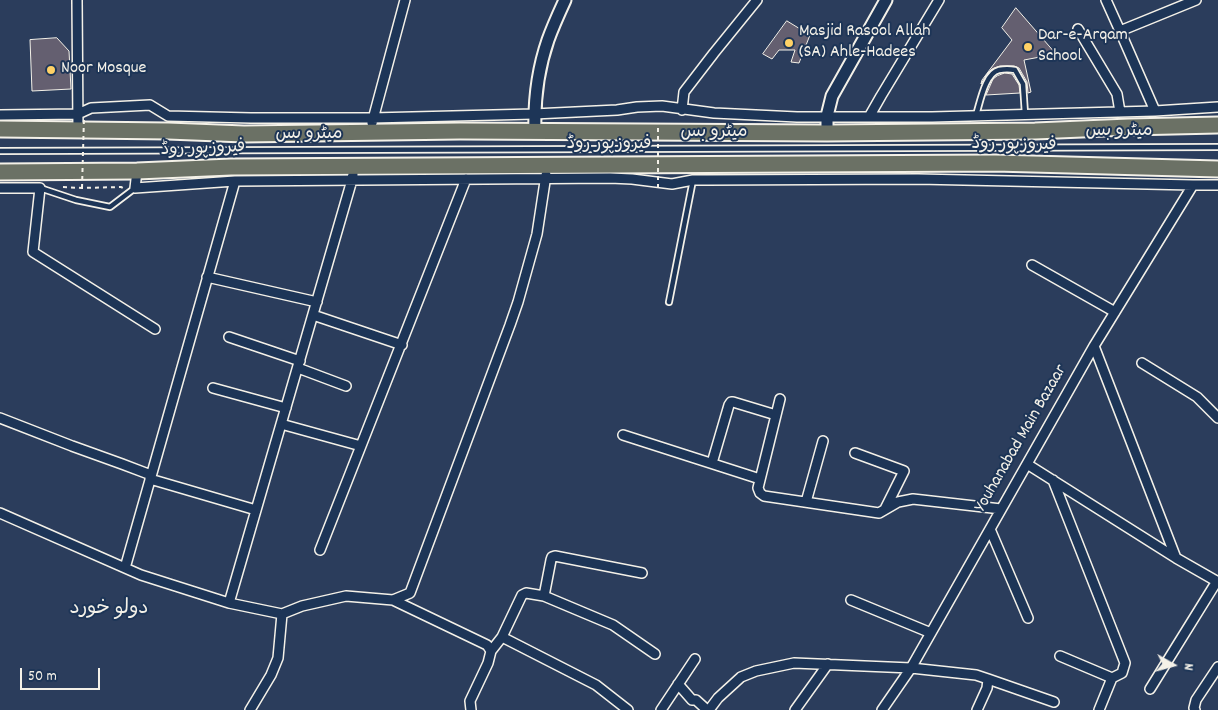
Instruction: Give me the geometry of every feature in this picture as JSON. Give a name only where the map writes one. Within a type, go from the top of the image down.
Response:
[{"type":"main road","name":"فیروزپور روڈ","points":[[0,129],[80,120],[244,134],[371,126],[460,131],[827,133],[933,125],[1035,131],[1218,125]]},
{"type":"main road","name":"فیروزپور روڈ","points":[[0,172],[136,171],[231,167],[353,173],[546,172],[995,163],[1218,169]]},
{"type":"street","points":[[77,0],[80,120]]},
{"type":"street","points":[[371,126],[405,0]]},
{"type":"street","points":[[535,132],[534,114],[543,59],[565,0]]},
{"type":"street","points":[[682,110],[684,92],[757,0]]},
{"type":"street","points":[[827,133],[827,116],[832,96],[886,0]]},
{"type":"street","points":[[869,117],[939,0]]},
{"type":"street","points":[[1106,0],[1155,111]]},
{"type":"street","points":[[1120,32],[1196,0]]},
{"type":"street","points":[[1078,30],[1117,94],[1120,112]]},
{"type":"street","points":[[80,120],[91,108],[150,105],[168,116],[251,118],[371,126],[662,106],[714,113],[797,117],[869,117],[933,125],[976,117],[1218,107]]},
{"type":"street","points":[[0,115],[80,120]]},
{"type":"street","points":[[1030,115],[1035,131]]},
{"type":"street","points":[[136,171],[135,188],[353,173],[466,179],[546,172],[672,184],[693,180],[918,179],[1218,185]]},
{"type":"street","points":[[393,600],[410,593],[510,325],[537,234],[546,172]]},
{"type":"street","points":[[229,603],[353,173]]},
{"type":"street","points":[[320,550],[466,179]]},
{"type":"street","points":[[124,568],[235,181]]},
{"type":"street","name":"Youhanabad Main Bazaar","points":[[882,710],[911,668],[1094,346],[1193,186]]},
{"type":"street","points":[[0,188],[40,188],[33,252],[155,329]]},
{"type":"street","points":[[1032,265],[1115,312]]},
{"type":"street","points":[[207,277],[317,302]]},
{"type":"street","points":[[313,315],[402,345]]},
{"type":"street","points":[[229,337],[346,386]]},
{"type":"street","points":[[1094,346],[1176,558]]},
{"type":"street","points":[[1142,363],[1196,397],[1218,418]]},
{"type":"street","points":[[213,388],[286,408]]},
{"type":"street","points":[[780,399],[758,488],[764,496],[879,512],[898,502],[913,500],[1001,509]]},
{"type":"street","points":[[712,463],[731,402],[776,415]]},
{"type":"street","points":[[0,418],[122,464],[150,477],[256,510]]},
{"type":"street","points":[[281,424],[362,446]]},
{"type":"street","points":[[623,435],[760,479]]},
{"type":"street","points":[[806,502],[822,441]]},
{"type":"street","points":[[855,453],[904,471],[884,510]]},
{"type":"street","points":[[1027,464],[1176,558],[1218,582],[1150,689]]},
{"type":"street","points":[[1053,480],[1125,663],[1122,673],[1112,678],[1099,710]]},
{"type":"street","points":[[0,513],[141,575],[229,603],[282,614],[302,606],[346,596],[393,600],[487,645],[491,651]]},
{"type":"street","points":[[990,529],[1028,618]]},
{"type":"street","points":[[544,596],[551,560],[555,556],[642,573]]},
{"type":"street","points":[[471,710],[470,701],[488,663],[491,651],[502,637],[522,596],[526,593],[544,596],[613,625],[655,654]]},
{"type":"street","points":[[851,600],[931,633]]},
{"type":"street","points":[[250,710],[271,675],[278,658],[282,614]]},
{"type":"street","points":[[502,637],[596,685],[628,710]]},
{"type":"street","points":[[1060,656],[1112,678]]},
{"type":"street","points":[[661,710],[695,659]]},
{"type":"street","points":[[678,684],[692,700],[696,700],[708,710],[741,677],[794,663],[828,664],[911,668],[976,676],[1054,702]]},
{"type":"street","points":[[795,710],[828,664]]},
{"type":"street","points":[[1195,710],[1196,700],[1218,667]]},
{"type":"street","points":[[977,710],[987,688],[988,679]]},
{"type":"lane","points":[[976,117],[984,86],[990,76],[997,70],[1011,69],[1015,70],[1023,84],[1030,115]]},
{"type":"lane","name":"میٹرو بس","points":[[0,151],[1218,147]]},
{"type":"lane","points":[[668,302],[693,180]]},
{"type":"lane","points":[[40,188],[76,200],[110,207],[135,188]]},
{"type":"path","points":[[80,120],[82,188]]},
{"type":"path","points":[[658,124],[658,188]]},
{"type":"path","points":[[59,187],[121,187]]},
{"type":"building","name":"Dar-e-Arqam School","points":[[1016,8],[1056,54],[1024,60],[1031,92],[1028,93],[1027,82],[1019,68],[1014,66],[1000,66],[992,69],[981,84],[982,80],[1012,40],[1002,28]]},
{"type":"building","name":"Masjid Rasool Allah (SA) Ahle-Hadees","points":[[787,21],[810,35],[799,63],[791,62],[795,50],[779,50],[772,59],[763,54]]},
{"type":"building","name":"Noor Mosque","points":[[57,38],[69,51],[71,89],[32,91],[30,40]]},
{"type":"building","points":[[1005,73],[1012,74],[1019,85],[1020,93],[986,95],[993,79]]},
{"type":"place","name":"Masjid Rasool Allah (SA) Ahle-Hadees","points":[[789,43]]},
{"type":"place","name":"Dar-e-Arqam School","points":[[1028,47]]},
{"type":"place","name":"Noor Mosque","points":[[51,70]]},
{"type":"district","name":"دولو خورد","points":[[109,610]]}]
